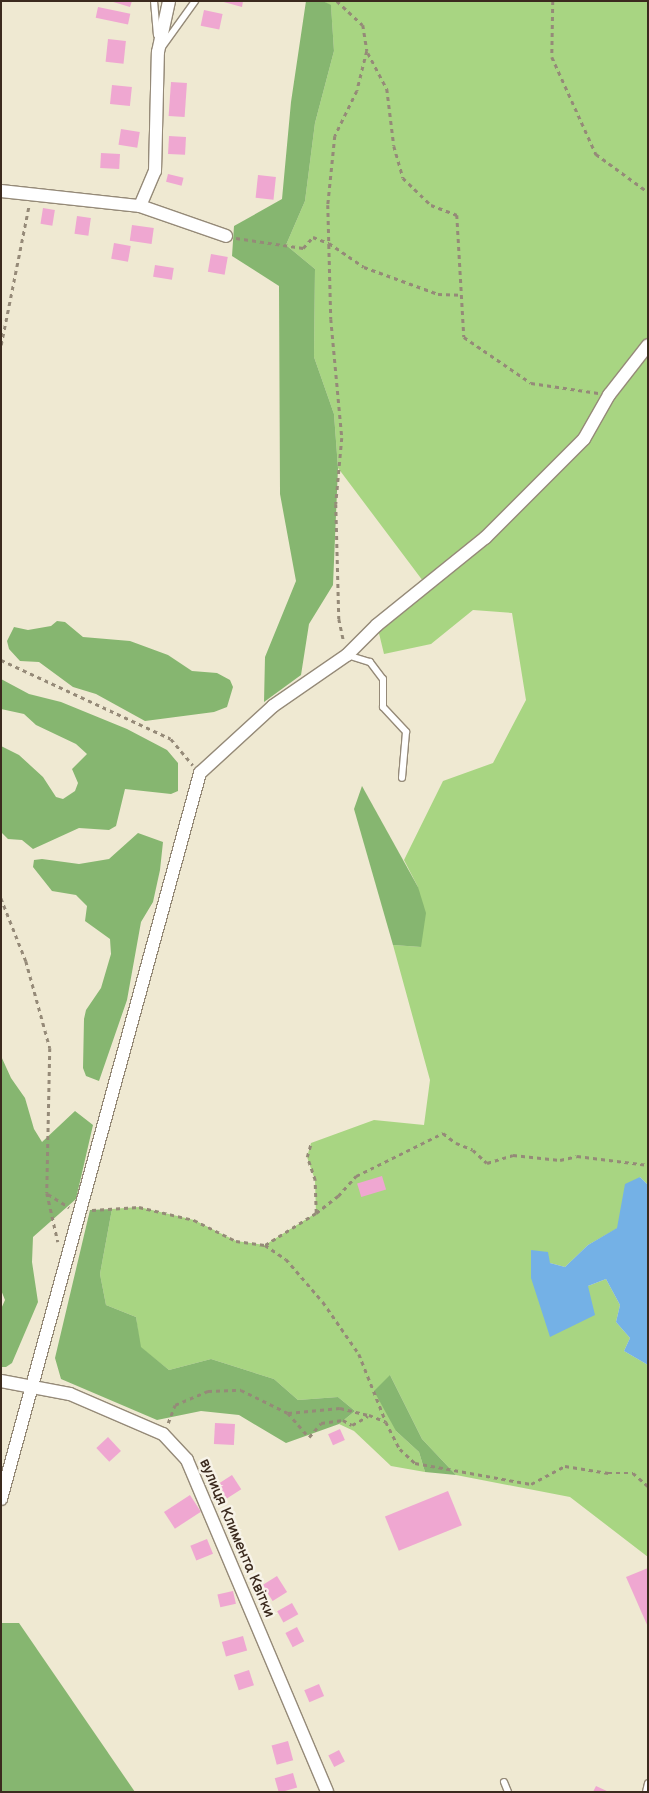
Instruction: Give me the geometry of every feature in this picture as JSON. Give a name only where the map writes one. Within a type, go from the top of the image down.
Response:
[{"type":"street","points":[[140,206],[155,171],[158,52],[169,1]]},
{"type":"street","points":[[1,190],[140,206],[226,236]]},
{"type":"street","points":[[1,1499],[63,1266],[200,773],[272,706],[347,655],[377,624],[485,538],[584,439],[609,395],[648,345]]},
{"type":"street","name":"вулиця Климента Квітки","points":[[1,1381],[70,1394],[163,1434],[187,1460],[327,1792]]},
{"type":"lane","points":[[154,1],[158,52]]},
{"type":"lane","points":[[158,52],[195,1]]},
{"type":"lane","points":[[347,655],[370,662],[383,678],[383,707],[406,732],[402,778]]},
{"type":"lane","points":[[504,1782],[508,1792]]},
{"type":"lane","points":[[646,1792],[648,1783]]},
{"type":"path","points":[[337,1],[363,25],[367,51],[387,89],[394,146],[402,178],[431,205],[458,215],[464,336],[531,383],[609,395]]},
{"type":"path","points":[[553,1],[552,57],[596,154],[648,192]]},
{"type":"path","points":[[347,655],[339,619],[336,504],[342,438],[334,365],[328,204],[335,136],[357,91],[367,51]]},
{"type":"path","points":[[1,345],[31,194]]},
{"type":"path","points":[[226,236],[303,248],[313,237],[329,243],[364,267],[438,294],[461,295]]},
{"type":"path","points":[[1,660],[171,739],[200,773]]},
{"type":"path","points":[[1,898],[26,961],[50,1048],[47,1193],[63,1266]]},
{"type":"path","points":[[265,1244],[338,1196],[356,1176],[443,1133],[456,1143],[473,1150],[487,1163],[513,1155],[560,1160],[577,1156],[648,1165]]},
{"type":"path","points":[[311,1143],[307,1157],[315,1180],[316,1212]]},
{"type":"path","points":[[47,1193],[78,1213]]},
{"type":"path","points":[[90,1210],[139,1207],[194,1220],[236,1241],[265,1244],[286,1260],[323,1302],[359,1354],[386,1422],[400,1449],[416,1463],[531,1484],[566,1466],[608,1473],[632,1473],[648,1486]]},
{"type":"path","points":[[163,1434],[175,1405],[208,1391],[242,1390],[288,1413],[309,1437],[320,1423],[343,1420],[352,1426],[370,1415]]},
{"type":"path","points":[[288,1413],[340,1408],[370,1415],[386,1422]]},
{"type":"green space","points":[[306,1],[323,1],[331,5],[334,51],[315,123],[305,201],[286,245],[315,269],[314,357],[334,414],[338,468],[333,585],[309,624],[301,675],[264,702],[265,657],[296,581],[280,494],[279,286],[232,256],[234,226],[282,199],[291,102]]},
{"type":"green space","points":[[323,1],[648,1],[648,1185],[640,1177],[625,1195],[618,1228],[588,1245],[565,1267],[550,1263],[531,1250],[531,1278],[588,1286],[606,1279],[620,1305],[616,1322],[630,1338],[624,1351],[648,1365],[648,1557],[570,1497],[456,1475],[422,1439],[390,1375],[396,1431],[419,1452],[425,1472],[391,1466],[354,1431],[339,1424],[355,1411],[338,1397],[298,1400],[274,1379],[211,1359],[169,1370],[140,1347],[136,1317],[106,1305],[100,1274],[112,1209],[139,1207],[194,1220],[236,1241],[265,1245],[316,1213],[315,1180],[307,1157],[311,1143],[374,1120],[424,1125],[430,1080],[393,945],[421,947],[418,887],[404,860],[443,781],[493,763],[526,700],[512,613],[473,610],[431,644],[384,654],[377,625],[426,585],[338,468],[334,414],[314,357],[315,269],[286,245],[305,201],[315,123],[334,51],[331,6]]},
{"type":"green space","points":[[57,621],[65,622],[83,637],[130,641],[168,655],[192,671],[217,673],[230,680],[233,687],[227,707],[214,712],[145,721],[96,694],[73,687],[39,662],[20,661],[9,649],[7,641],[14,627],[28,630],[51,626]]},
{"type":"green space","points":[[1,679],[29,694],[61,702],[127,729],[167,750],[178,763],[178,791],[171,794],[125,789],[116,826],[109,830],[79,828],[33,849],[22,840],[8,839],[1,832],[1,746],[19,755],[43,777],[56,797],[63,799],[75,791],[78,783],[72,769],[87,754],[76,744],[36,725],[24,714],[1,709]]},
{"type":"green space","points":[[362,786],[418,887],[426,913],[421,947],[393,945],[354,809]]},
{"type":"green space","points":[[138,833],[163,842],[160,870],[153,902],[141,922],[127,1000],[99,1081],[86,1076],[83,1068],[84,1019],[86,1010],[101,988],[111,954],[110,939],[85,921],[87,906],[76,895],[52,891],[33,867],[34,860],[42,859],[79,864],[109,859]]},
{"type":"green space","points":[[1,1056],[11,1078],[25,1098],[34,1129],[42,1142],[75,1111],[93,1125],[76,1199],[33,1237],[32,1262],[38,1302],[12,1363],[6,1367],[1,1367],[1,1309],[5,1300],[1,1290]]},
{"type":"green space","points":[[112,1209],[100,1274],[106,1305],[136,1317],[141,1347],[169,1370],[211,1359],[274,1379],[298,1400],[338,1397],[355,1411],[339,1424],[286,1443],[239,1415],[201,1411],[157,1420],[61,1379],[55,1358],[90,1210]]},
{"type":"green space","points":[[390,1375],[422,1439],[456,1475],[425,1472],[419,1452],[396,1431],[374,1391]]},
{"type":"green space","points":[[1,1623],[19,1623],[135,1792],[1,1792]]},
{"type":"water","points":[[640,1177],[648,1185],[648,1365],[624,1351],[630,1338],[616,1322],[620,1305],[606,1279],[588,1286],[595,1315],[550,1337],[531,1278],[531,1250],[548,1252],[550,1263],[565,1267],[588,1245],[617,1228],[625,1184]]},
{"type":"building","points":[[110,1],[132,1],[130,7]]},
{"type":"building","points":[[220,1],[243,1],[242,7]]},
{"type":"building","points":[[98,7],[130,14],[128,25],[96,18]]},
{"type":"building","points":[[204,10],[223,14],[219,30],[201,26]]},
{"type":"building","points":[[108,39],[126,41],[123,64],[106,62]]},
{"type":"building","points":[[171,82],[187,83],[185,117],[169,116]]},
{"type":"building","points":[[112,85],[132,87],[130,106],[110,104]]},
{"type":"building","points":[[121,129],[140,132],[137,148],[118,145]]},
{"type":"building","points":[[169,136],[186,137],[185,155],[168,154]]},
{"type":"building","points":[[101,153],[120,154],[119,169],[100,168]]},
{"type":"building","points":[[168,174],[184,178],[182,186],[166,182]]},
{"type":"building","points":[[258,175],[276,177],[273,200],[256,198]]},
{"type":"building","points":[[43,208],[55,210],[52,226],[40,224]]},
{"type":"building","points":[[77,216],[91,218],[88,236],[74,234]]},
{"type":"building","points":[[132,225],[154,228],[152,244],[130,241]]},
{"type":"building","points":[[114,243],[131,246],[128,262],[111,259]]},
{"type":"building","points":[[211,254],[228,257],[225,275],[208,272]]},
{"type":"building","points":[[155,265],[174,268],[172,280],[153,277]]},
{"type":"building","points":[[382,1176],[386,1189],[361,1197],[357,1184]]},
{"type":"building","points":[[215,1423],[235,1424],[234,1445],[214,1444]]},
{"type":"building","points":[[340,1429],[345,1440],[333,1445],[328,1434]]},
{"type":"building","points":[[108,1437],[121,1451],[109,1462],[96,1448]]},
{"type":"building","points":[[232,1475],[241,1489],[225,1500],[216,1485]]},
{"type":"building","points":[[448,1491],[462,1525],[399,1551],[385,1516]]},
{"type":"building","points":[[190,1495],[201,1512],[175,1529],[164,1512]]},
{"type":"building","points":[[207,1539],[213,1554],[196,1561],[190,1546]]},
{"type":"building","points":[[648,1568],[648,1627],[626,1577]]},
{"type":"building","points":[[277,1576],[287,1592],[273,1601],[263,1585]]},
{"type":"building","points":[[233,1591],[236,1604],[220,1607],[217,1595]]},
{"type":"building","points":[[292,1603],[298,1614],[283,1623],[277,1611]]},
{"type":"building","points":[[297,1627],[304,1641],[293,1647],[285,1633]]},
{"type":"building","points":[[243,1636],[247,1650],[226,1656],[222,1642]]},
{"type":"building","points":[[249,1670],[254,1685],[239,1690],[234,1675]]},
{"type":"building","points":[[319,1684],[324,1696],[309,1702],[304,1690]]},
{"type":"building","points":[[288,1741],[293,1760],[277,1765],[272,1745]]},
{"type":"building","points":[[339,1750],[345,1762],[334,1767],[328,1755]]},
{"type":"building","points":[[293,1773],[297,1787],[279,1792],[275,1778]]},
{"type":"building","points":[[596,1786],[609,1792],[593,1792]]}]
